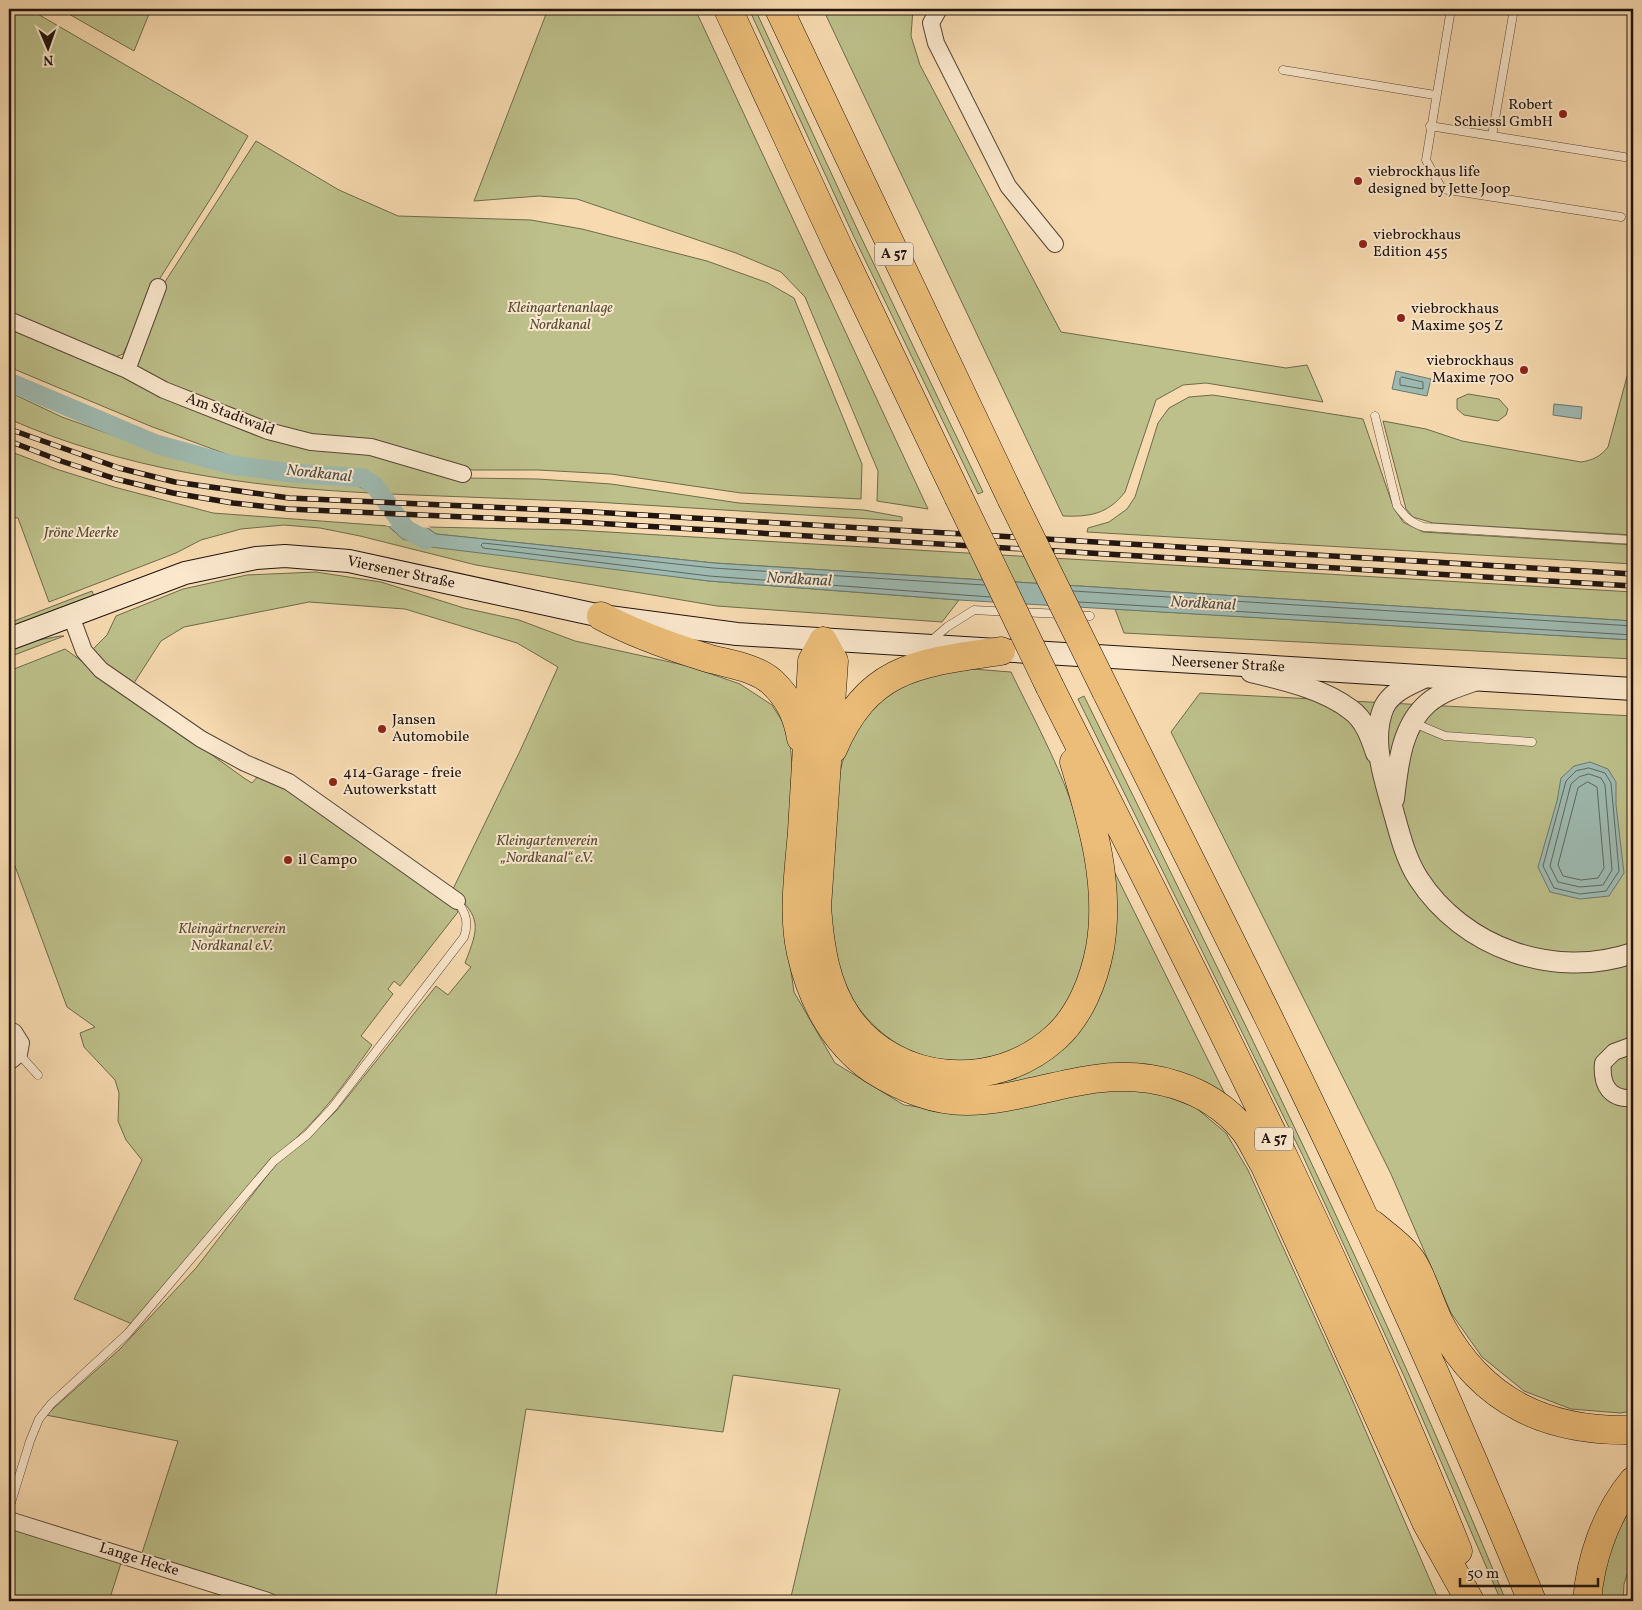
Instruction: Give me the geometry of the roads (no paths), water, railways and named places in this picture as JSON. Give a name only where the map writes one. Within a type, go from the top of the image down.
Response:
[{"type":"highway","name":"A 57","points":[[728,9],[836,242],[1050,687],[1201,986],[1319,1233],[1433,1489],[1478,1601]]},
{"type":"highway","name":"A 57","points":[[779,9],[1011,498],[1243,966],[1364,1216],[1479,1474],[1532,1601]]},
{"type":"highway","points":[[601,616],[627,630],[705,657],[744,667],[770,681],[788,700],[816,763],[817,907],[820,944],[829,982],[848,1018],[872,1044],[902,1063],[933,1073],[965,1075],[998,1070],[1028,1057],[1056,1037],[1077,1011],[1091,983],[1100,947],[1103,907],[1099,855],[1084,796],[1050,687]]},
{"type":"highway","points":[[823,641],[834,661],[816,763],[796,907],[800,951],[812,992],[832,1030],[861,1061],[892,1082],[929,1096],[964,1101],[992,1099],[1095,1079],[1137,1077],[1176,1084],[1213,1102],[1244,1130],[1264,1164],[1426,1524],[1470,1601]]},
{"type":"highway","points":[[816,763],[857,707],[876,688],[897,673],[929,661],[1001,651]]},
{"type":"highway","points":[[1364,1216],[1410,1257],[1441,1326],[1465,1363],[1496,1392],[1529,1412],[1566,1426],[1599,1431],[1633,1430]]},
{"type":"highway","points":[[1587,1601],[1594,1558],[1609,1519],[1633,1481]]},
{"type":"main road","name":"Viersener Straße","points":[[9,639],[185,573],[238,561],[285,556],[349,561],[601,616],[737,634],[823,641]]},
{"type":"main road","name":"Neersener Straße","points":[[823,641],[1633,689]]},
{"type":"street","points":[[939,9],[931,23],[936,42],[1008,186],[1055,244]]},
{"type":"street","points":[[127,370],[158,287]]},
{"type":"street","name":"Am Stadtwald","points":[[9,320],[127,370],[164,390],[268,432],[311,442],[371,447],[463,474]]},
{"type":"street","points":[[71,616],[84,652],[101,670],[200,739],[245,763],[289,782],[458,902]]},
{"type":"street","points":[[1220,665],[1279,679],[1330,697],[1353,711],[1369,733],[1379,760],[1401,841],[1418,877],[1444,910],[1478,937],[1511,953],[1546,961],[1579,964],[1616,959],[1633,953]]},
{"type":"street","points":[[1379,760],[1380,727],[1385,707],[1396,692],[1426,677]]},
{"type":"street","points":[[1393,808],[1403,745],[1412,723],[1428,703],[1449,690],[1478,680]]},
{"type":"street","points":[[9,1030],[14,1032],[21,1043],[14,1058]]},
{"type":"street","points":[[1633,1045],[1614,1052],[1603,1063],[1602,1077],[1606,1088],[1614,1096],[1624,1099],[1633,1098]]},
{"type":"street","name":"Lange Hecke","points":[[9,1520],[268,1601]]},
{"type":"lane","points":[[1451,9],[1435,95],[1426,160],[1442,189],[1621,217]]},
{"type":"lane","points":[[1492,136],[1514,9]]},
{"type":"lane","points":[[1283,70],[1435,95]]},
{"type":"lane","points":[[1430,126],[1624,157]]},
{"type":"lane","points":[[1375,416],[1397,506],[1404,516],[1413,523],[1424,528],[1633,540]]},
{"type":"lane","points":[[925,646],[947,627],[974,610],[1090,616]]},
{"type":"lane","points":[[1412,723],[1445,736],[1532,742]]},
{"type":"lane","points":[[9,1510],[39,1419],[51,1404],[128,1334],[274,1161],[307,1135],[333,1107],[464,937],[467,919],[464,910],[458,902]]},
{"type":"lane","points":[[14,1058],[38,1075]]},
{"type":"water","points":[[1396,371],[1431,379],[1427,396],[1392,389]]},
{"type":"water","points":[[1554,404],[1582,407],[1581,419],[1553,415]]},
{"type":"water","points":[[388,526],[426,527],[436,534],[714,563],[1633,621],[1633,640],[959,600],[709,581],[431,547],[403,539]]},
{"type":"water","points":[[1590,762],[1608,769],[1616,782],[1616,805],[1624,873],[1609,896],[1580,899],[1550,892],[1538,867],[1557,801],[1561,778],[1574,766]]},
{"type":"waterway","name":"Nordkanal","points":[[9,382],[156,444],[232,465],[292,473],[363,478],[374,485],[406,529],[426,540]]},
{"type":"railway","points":[[9,429],[119,468],[175,482],[289,498],[576,511],[1633,574]]},
{"type":"railway","points":[[9,441],[116,479],[173,493],[233,503],[288,509],[577,522],[1633,586]]},
{"type":"place","name":"Robert Schiessl GmbH","points":[[1563,114]]},
{"type":"place","name":"viebrockhaus life designed by Jette Joop","points":[[1358,181]]},
{"type":"place","name":"viebrockhaus Edition 455","points":[[1363,244]]},
{"type":"place","name":"viebrockhaus Maxime 505 Z","points":[[1401,318]]},
{"type":"place","name":"viebrockhaus Maxime 700","points":[[1524,370]]},
{"type":"place","name":"Jansen Automobile","points":[[382,729]]},
{"type":"place","name":"414-Garage - freie Autowerkstatt","points":[[333,782]]},
{"type":"place","name":"il Campo","points":[[288,860]]},
{"type":"park label","name":"Kleingartenanlage Nordkanal","points":[[560,316]]},
{"type":"park label","name":"Jröne Meerke","points":[[81,533]]},
{"type":"park label","name":"Kleingartenverein „Nordkanal“ e.V.","points":[[547,850]]},
{"type":"park label","name":"Kleingärtnerverein Nordkanal e.V.","points":[[232,938]]}]
